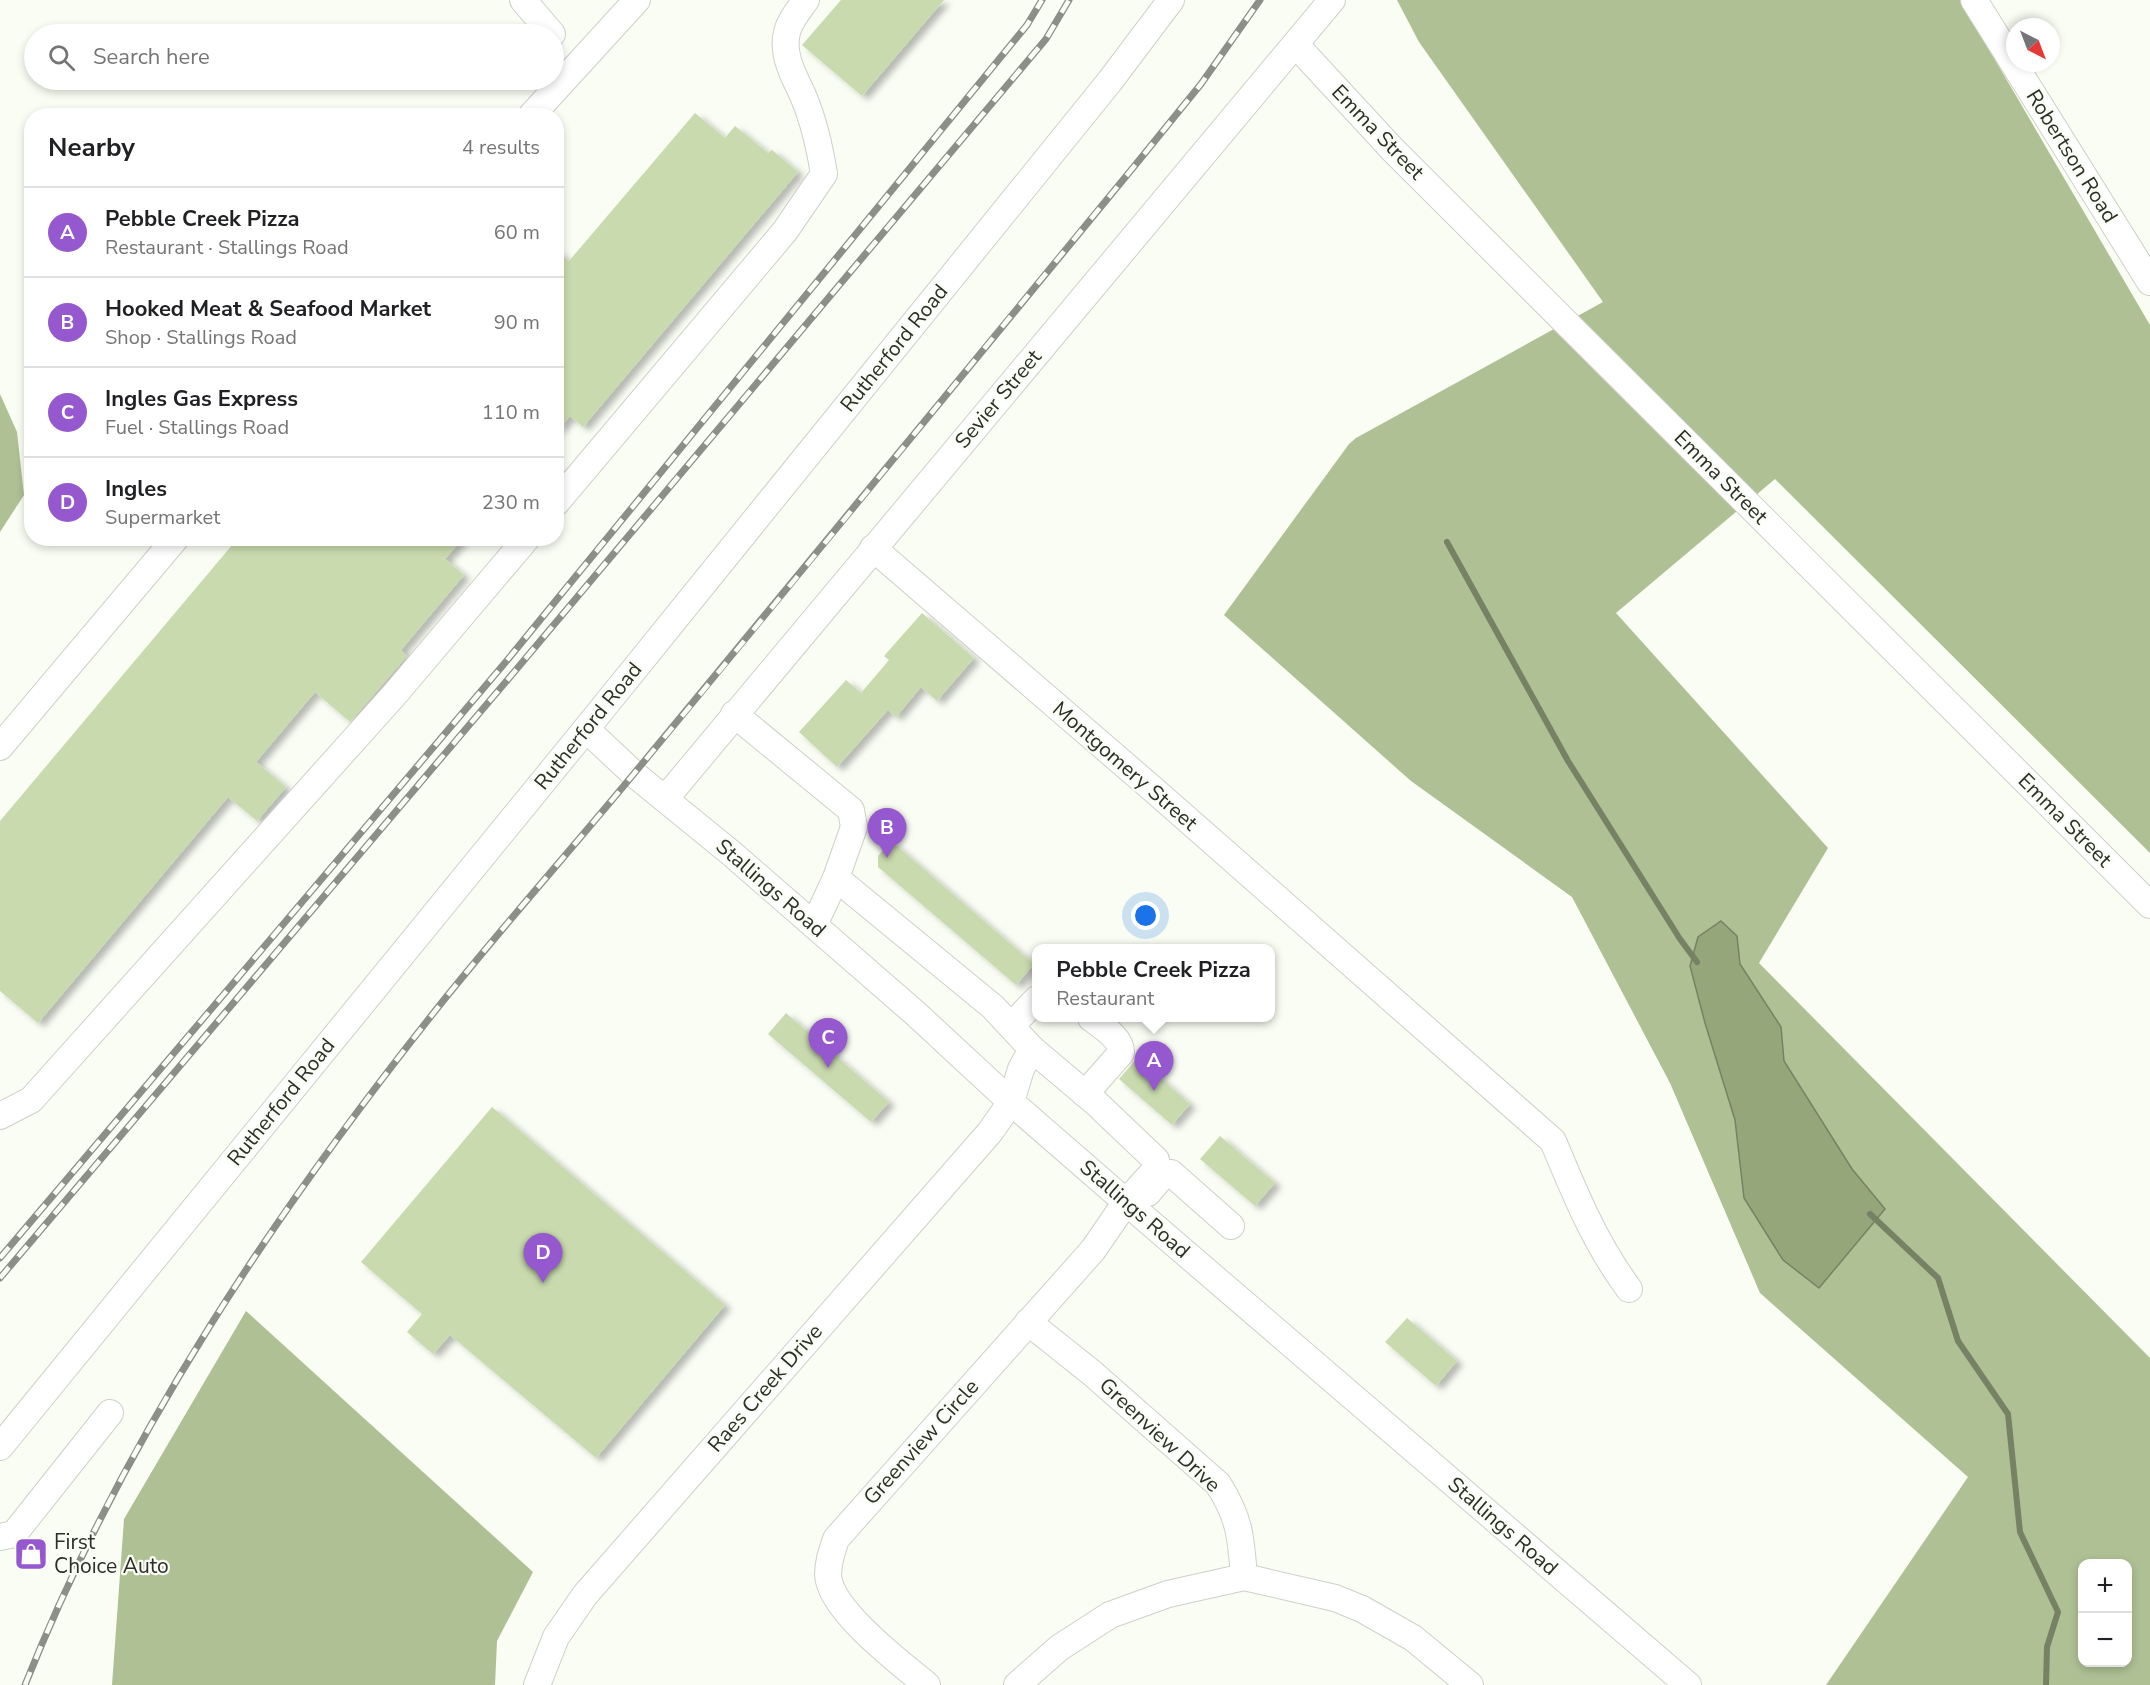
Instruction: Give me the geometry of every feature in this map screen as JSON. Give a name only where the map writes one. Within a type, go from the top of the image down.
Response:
[{"type":"street","points":[[523,0],[544,24]]},
{"type":"street","points":[[564,80],[637,0]]},
{"type":"street","points":[[564,493],[785,231],[824,174],[821,153],[804,99],[789,64],[786,49],[787,32],[806,0]]},
{"type":"street","name":"Rutherford Road","points":[[0,1447],[586,729],[1110,81],[1171,0]]},
{"type":"street","name":"Sevier Street","points":[[665,799],[1332,0]]},
{"type":"street","name":"Robertson Road","points":[[1974,0],[2150,282]]},
{"type":"street","name":"Emma Street","points":[[1296,45],[1394,150],[2150,905]]},
{"type":"street","points":[[564,46],[580,63]]},
{"type":"street","points":[[538,108],[555,90]]},
{"type":"street","points":[[0,747],[169,546]]},
{"type":"street","points":[[0,1116],[31,1100],[396,694],[519,546]]},
{"type":"street","name":"Montgomery Street","points":[[873,548],[1155,791],[1553,1141],[1580,1207],[1608,1261],[1629,1289]]},
{"type":"street","points":[[734,714],[851,810],[854,827],[836,878],[814,925]]},
{"type":"street","name":"Stallings Road","points":[[586,729],[634,774],[731,853],[915,1013],[1011,1102],[1688,1685]]},
{"type":"street","points":[[836,878],[993,1007],[1032,1049],[1085,1094],[1156,1160],[1157,1168],[1130,1205]]},
{"type":"street","points":[[1011,1026],[1032,1004]]},
{"type":"street","points":[[1085,1094],[1121,1053],[1117,1041],[1096,1022]]},
{"type":"street","name":"Raes Creek Drive","points":[[537,1685],[556,1636],[585,1595],[990,1132],[1011,1102],[1021,1069],[1032,1049]]},
{"type":"street","points":[[1130,1205],[1164,1174],[1171,1173],[1231,1226]]},
{"type":"street","name":"Greenview Circle","points":[[927,1685],[850,1617],[839,1603],[828,1576],[830,1555],[842,1531],[1093,1250],[1130,1205]]},
{"type":"street","name":"Greenview Drive","points":[[1028,1322],[1092,1373],[1218,1484],[1230,1502],[1238,1521],[1244,1577]]},
{"type":"street","points":[[0,1537],[14,1534],[110,1413]]},
{"type":"street","points":[[1017,1685],[1059,1648],[1110,1615],[1168,1594],[1244,1577],[1335,1598],[1362,1609],[1413,1638],[1470,1685]]},
{"type":"shaded area","points":[[1397,0],[1960,0],[2150,325],[2150,853],[1775,479],[1616,613],[1828,848],[1759,963],[2150,1358],[2150,1685],[1826,1685],[1968,1477],[1760,1293],[1670,1083],[1572,897],[1411,781],[1224,615],[1349,444],[1356,438],[1603,302],[1419,42]]},
{"type":"shaded area","points":[[0,394],[17,432],[24,495],[0,532]]},
{"type":"shaded area","points":[[1721,921],[1737,936],[1740,964],[1781,1027],[1784,1061],[1852,1169],[1885,1209],[1819,1288],[1783,1260],[1744,1198],[1735,1120],[1690,966],[1698,937]]},
{"type":"shaded area","points":[[246,1311],[533,1572],[497,1641],[495,1685],[112,1685],[124,1519]]},
{"type":"building","points":[[841,0],[944,0],[862,96],[802,45]]},
{"type":"building","points":[[695,113],[725,138],[735,126],[768,153],[772,150],[798,172],[583,427],[570,416],[564,423],[564,257],[569,261]]},
{"type":"building","points":[[231,546],[456,546],[445,559],[464,575],[401,650],[407,656],[350,722],[315,692],[256,762],[286,787],[257,821],[228,797],[38,1023],[0,991],[0,821]]},
{"type":"building","points":[[922,613],[974,658],[937,701],[921,687],[896,717],[888,710],[837,767],[799,732],[846,680],[861,693],[889,660],[884,656]]},
{"type":"building","points":[[891,841],[1032,962],[1032,966],[1016,985],[878,867],[878,856]]},
{"type":"building","points":[[786,1013],[889,1102],[871,1122],[768,1034]]},
{"type":"building","points":[[1137,1058],[1190,1104],[1172,1125],[1119,1079]]},
{"type":"building","points":[[492,1107],[725,1305],[596,1458],[450,1335],[433,1354],[407,1332],[422,1314],[361,1262]]},
{"type":"building","points":[[1220,1136],[1275,1183],[1255,1206],[1200,1159]]},
{"type":"building","points":[[1407,1318],[1457,1361],[1436,1386],[1385,1342]]},
{"type":"waterway","points":[[1447,542],[1568,761],[1680,939],[1697,962]]},
{"type":"waterway","points":[[1870,1214],[1938,1278],[1958,1341],[2008,1414],[2020,1532],[2058,1612],[2047,1647],[2046,1685]]},
{"type":"railway","points":[[0,1258],[504,664],[1027,25],[1042,0]]},
{"type":"railway","points":[[0,1278],[515,671],[1046,39],[1069,0]]},
{"type":"railway","points":[[25,1685],[65,1592],[109,1502],[157,1414],[264,1243],[321,1161],[466,972],[758,625],[1201,84],[1260,0]]},
{"type":"place","name":"Hooked Meat & Seafood Market","points":[[887,858]]},
{"type":"place","name":"Ingles Gas Express","points":[[828,1068]]},
{"type":"place","name":"Pebble Creek Pizza","points":[[1154,1091]]},
{"type":"place","name":"Ingles","points":[[543,1283]]},
{"type":"place","name":"First Choice Auto","points":[[31,1554]]}]
